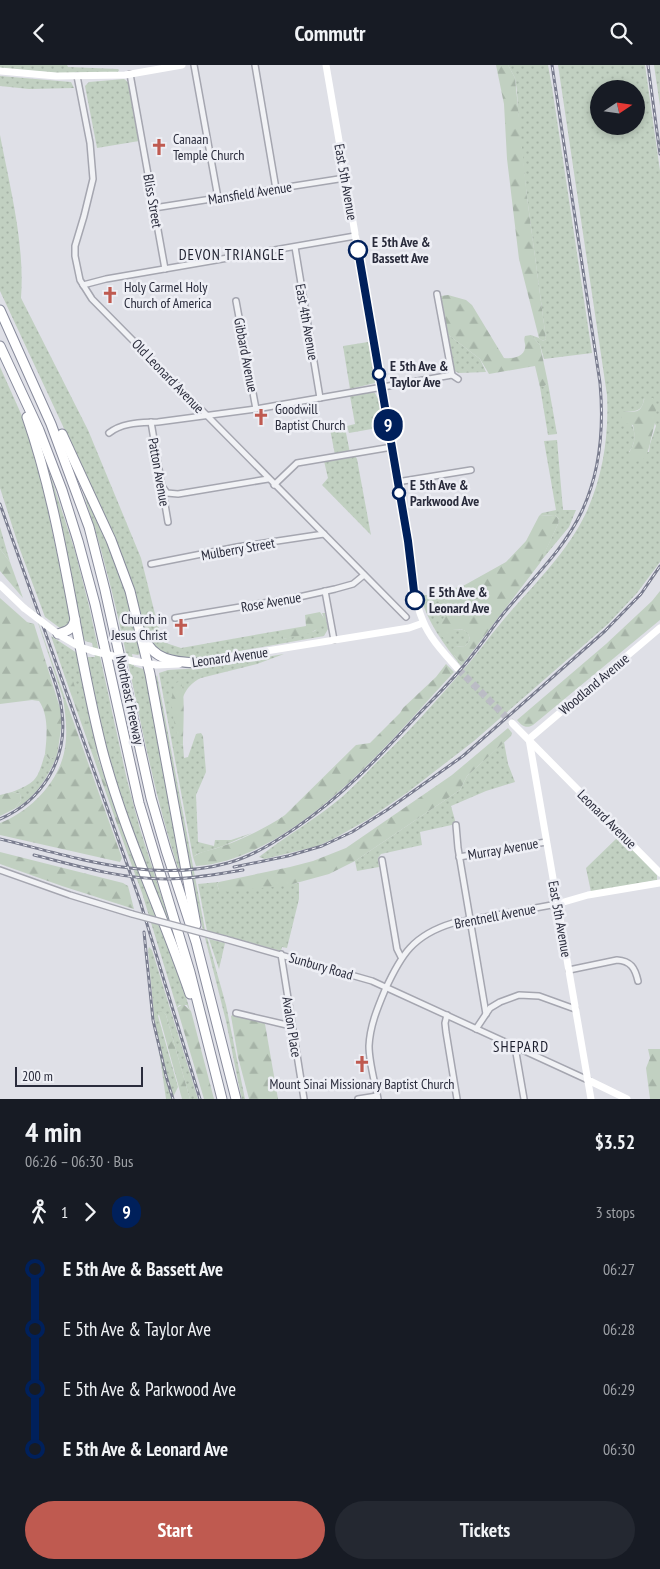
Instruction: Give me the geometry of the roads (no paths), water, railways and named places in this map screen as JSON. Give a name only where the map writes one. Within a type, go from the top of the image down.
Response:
[{"type":"highway","name":"Northeast Freeway","points":[[0,310],[46,411],[91,534],[106,590],[152,798],[166,850],[196,942],[236,1099]]},
{"type":"highway","name":"Northeast Freeway","points":[[0,346],[47,451],[78,541],[95,604],[139,803],[156,865],[181,941],[222,1099]]},
{"type":"highway","points":[[4,355],[40,456],[94,714],[119,805],[134,850],[178,957],[196,1011],[202,1019]]},
{"type":"highway","points":[[46,411],[58,426],[101,518],[122,569],[145,640],[154,652],[169,660],[196,663]]},
{"type":"highway","points":[[133,601],[147,664],[194,918],[222,1045]]},
{"type":"highway","points":[[58,635],[73,627],[75,618]]},
{"type":"main road","points":[[0,71],[77,76],[130,74],[155,67],[182,65]]},
{"type":"main road","name":"East 5th Avenue","points":[[326,65],[408,541],[412,585],[423,623]]},
{"type":"main road","name":"Leonard Avenue","points":[[0,585],[24,609],[58,635],[80,647],[147,664],[196,663],[409,628],[423,623]]},
{"type":"main road","points":[[423,623],[433,639],[458,669]]},
{"type":"main road","name":"Woodland Avenue","points":[[528,739],[660,628]]},
{"type":"main road","name":"Leonard Avenue","points":[[512,723],[660,873]]},
{"type":"main road","name":"East 5th Avenue","points":[[528,739],[591,1099]]},
{"type":"main road","name":"Brentnell Avenue","points":[[557,904],[590,895],[660,883]]},
{"type":"main road","name":"Sunbury Road","points":[[588,1080],[628,1099]]},
{"type":"street","points":[[194,65],[218,198]]},
{"type":"street","points":[[255,65],[276,189]]},
{"type":"street","name":"Bliss Street","points":[[130,74],[165,269]]},
{"type":"street","name":"Old Leonard Avenue","points":[[77,76],[90,143],[93,179],[75,246],[75,256],[78,274],[92,299],[406,617]]},
{"type":"street","name":"Mansfield Avenue","points":[[154,208],[345,178]]},
{"type":"street","points":[[84,285],[106,279],[355,235]]},
{"type":"street","name":"East 4th Avenue","points":[[294,247],[320,398]]},
{"type":"street","points":[[437,294],[452,375]]},
{"type":"street","name":"Gibbard Avenue","points":[[236,301],[256,409]]},
{"type":"street","points":[[109,433],[124,425],[256,409],[452,375],[458,379]]},
{"type":"street","name":"Patton Avenue","points":[[151,423],[168,521]]},
{"type":"street","points":[[274,485],[297,463],[392,447]]},
{"type":"street","points":[[398,483],[471,470]]},
{"type":"street","points":[[162,486],[167,493],[178,494],[268,479]]},
{"type":"street","name":"Mulberry Street","points":[[151,564],[237,547],[324,534]]},
{"type":"street","name":"Rose Avenue","points":[[175,618],[325,591],[353,584],[364,575]]},
{"type":"street","points":[[325,591],[334,640]]},
{"type":"street","points":[[456,825],[459,857],[486,1014]]},
{"type":"street","name":"Murray Avenue","points":[[459,857],[546,842]]},
{"type":"street","points":[[382,860],[397,949],[401,957]]},
{"type":"street","name":"Sunbury Road","points":[[0,870],[70,895],[132,914],[353,975],[386,987],[588,1080]]},
{"type":"street","name":"Brentnell Avenue","points":[[377,1097],[370,1053],[370,1033],[375,1012],[401,957],[428,932],[452,923],[557,904]]},
{"type":"street","name":"Avalon Place","points":[[281,955],[304,1099]]},
{"type":"street","points":[[568,970],[624,960],[634,967],[638,981]]},
{"type":"street","points":[[476,1029],[490,1008],[519,995],[539,996],[575,1009]]},
{"type":"street","points":[[236,1013],[291,1025]]},
{"type":"street","points":[[447,1015],[445,1023],[446,1032],[457,1099]]},
{"type":"street","points":[[515,1047],[524,1099]]},
{"type":"street","points":[[358,1099],[377,1097]]},
{"type":"tunnel","points":[[458,669],[512,723]]},
{"type":"railway","points":[[0,839],[113,866],[171,871],[199,869],[228,863],[264,848],[297,827],[329,803],[387,748],[460,670],[504,613],[567,538],[582,511],[593,480],[600,448],[602,416],[600,383],[552,65]]},
{"type":"railway","points":[[648,65],[660,154]]},
{"type":"railway","points":[[0,504],[140,901],[200,1099]]},
{"type":"railway","points":[[234,867],[288,856],[322,846],[352,832],[387,810],[463,756],[605,631],[641,594],[660,566]]},
{"type":"railway","points":[[0,819],[15,811],[40,790],[56,762],[63,730],[62,713],[59,695],[50,668]]},
{"type":"railway","points":[[34,855],[99,871],[133,877],[186,878],[243,870]]},
{"type":"railway","points":[[144,932],[153,1020],[173,1099]]},
{"type":"place","name":"Canaan Temple Church","points":[[159,147]]},
{"type":"place","name":"E 5th Ave & Bassett Ave","points":[[358,250]]},
{"type":"place","name":"Holy Carmel Holy Church of America","points":[[110,295]]},
{"type":"place","name":"E 5th Ave & Taylor Ave","points":[[379,374]]},
{"type":"place","name":"Goodwill Baptist Church","points":[[261,417]]},
{"type":"place","name":"E 5th Ave & Parkwood Ave","points":[[399,493]]},
{"type":"place","name":"E 5th Ave & Leonard Ave","points":[[415,600]]},
{"type":"place","name":"Church in Jesus Christ","points":[[181,627]]},
{"type":"place","name":"Mount Sinai Missionary Baptist Church","points":[[362,1064]]},
{"type":"district","name":"DEVON TRIANGLE","points":[[232,255]]},
{"type":"district","name":"SHEPARD","points":[[521,1047]]}]
